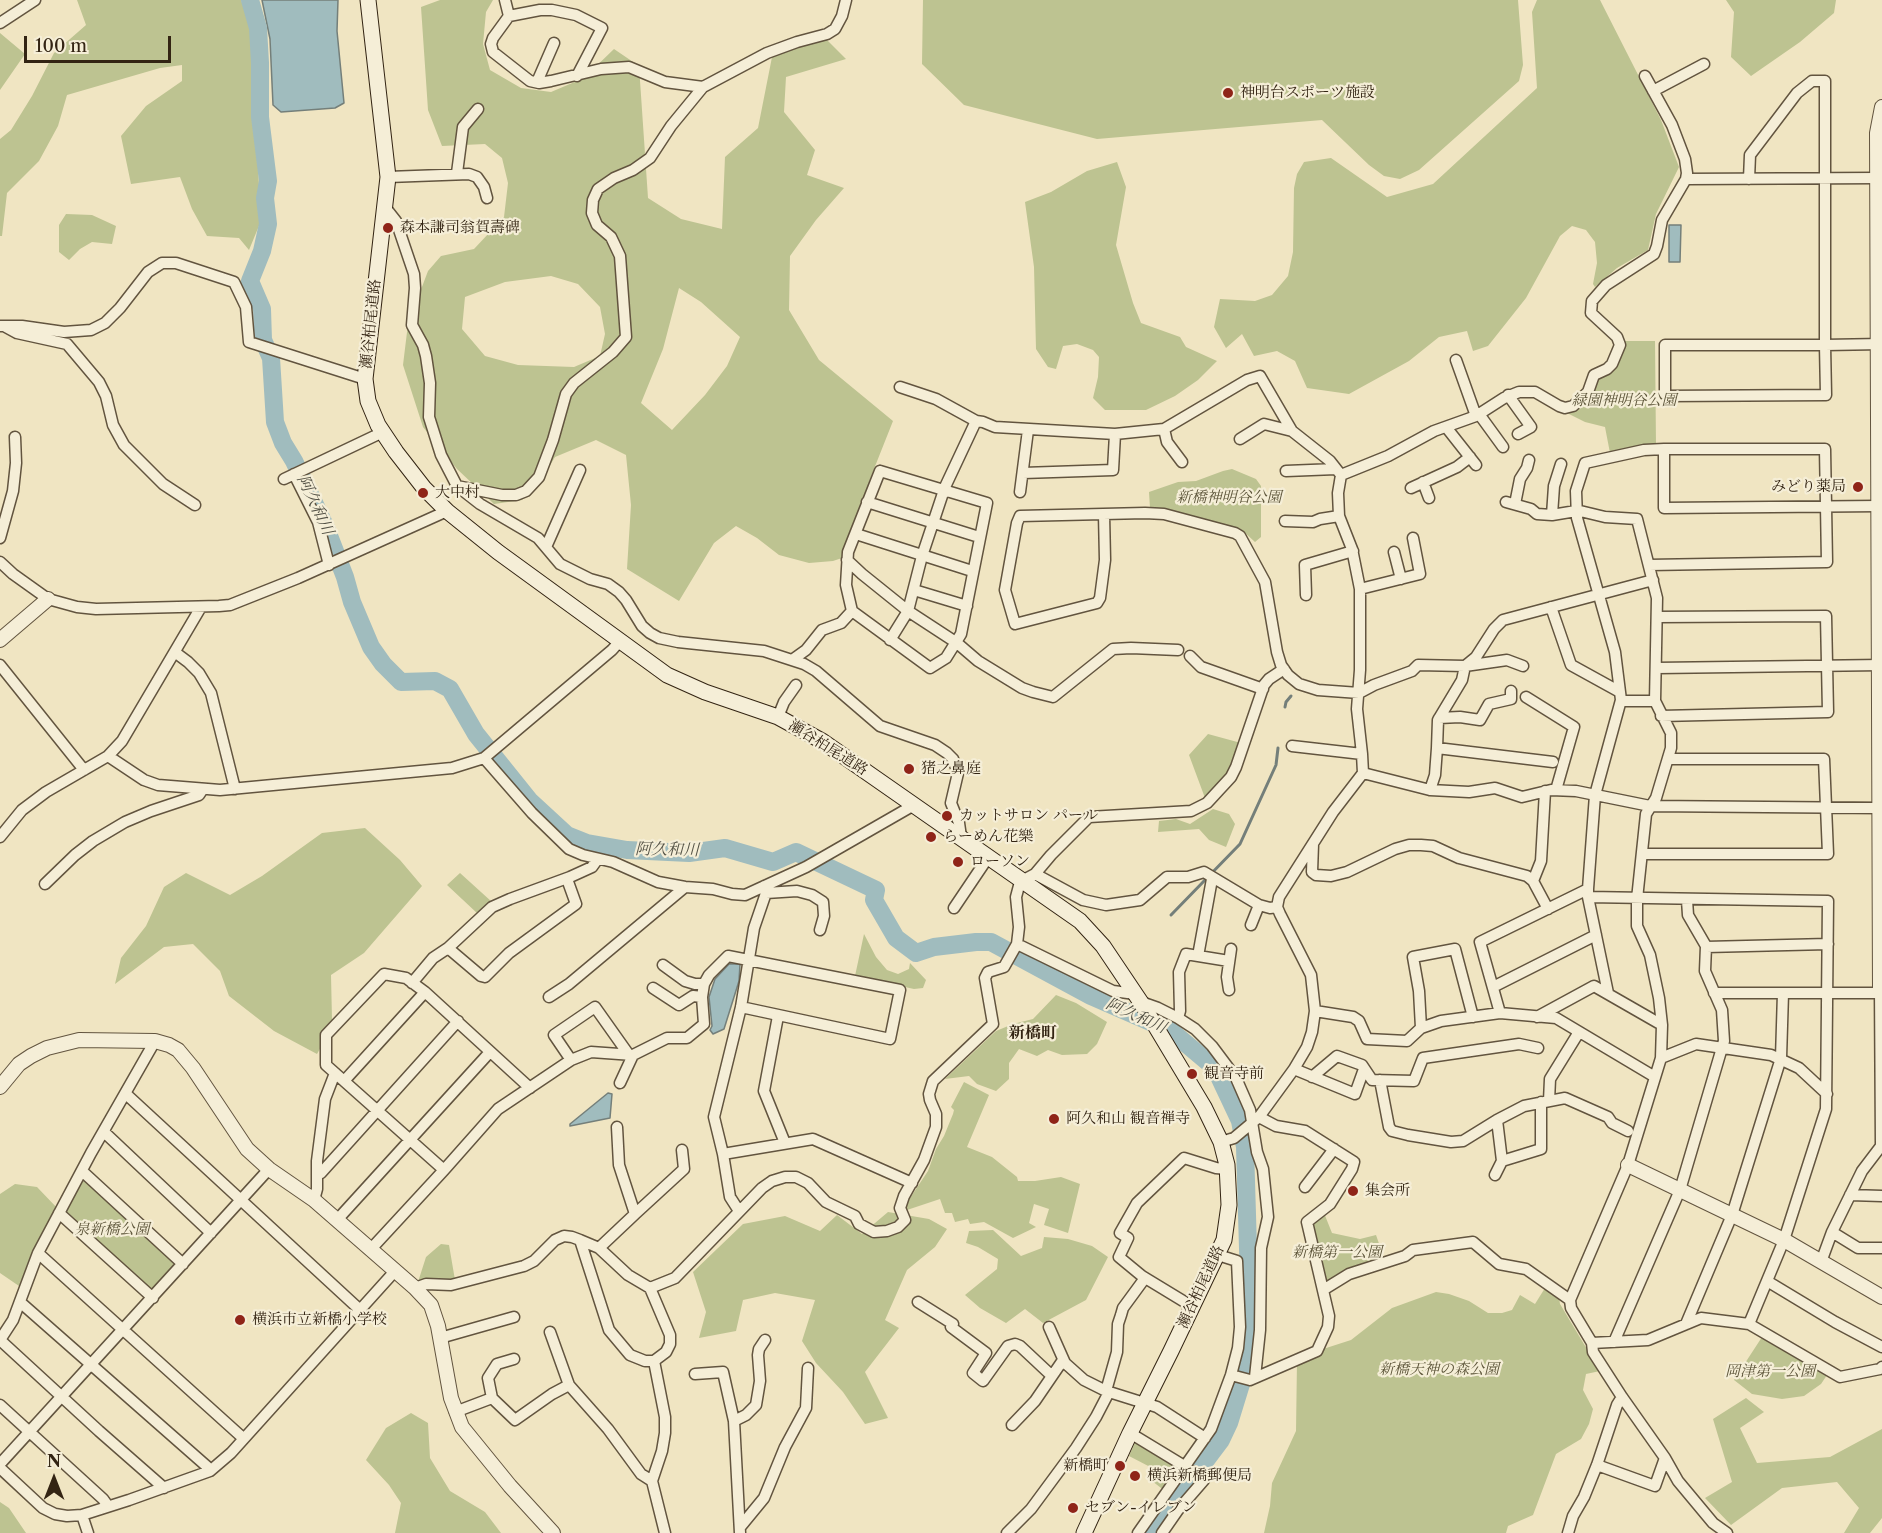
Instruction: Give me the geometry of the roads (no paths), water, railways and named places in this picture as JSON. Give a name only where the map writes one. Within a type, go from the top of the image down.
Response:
[{"type":"main road","name":"瀬谷柏尾道路","points":[[368,0],[388,177],[365,379],[368,401],[383,432],[424,488],[447,512],[498,552],[667,675],[685,685],[778,717],[822,741],[988,856],[1030,877],[1080,921],[1102,946],[1140,1001],[1204,1107],[1227,1140],[1228,1220],[1218,1255],[1130,1433],[1084,1533]]},
{"type":"street","points":[[0,23],[35,0]]},
{"type":"street","points":[[505,0],[509,16]]},
{"type":"street","points":[[457,486],[502,495],[516,495],[526,491],[539,477],[553,440],[566,394],[574,382],[613,352],[626,337],[620,256],[611,237],[597,225],[592,213],[592,200],[598,189],[650,158],[670,126],[703,87],[767,53],[827,34],[835,29],[842,16],[846,0]]},
{"type":"street","points":[[577,76],[602,28],[576,15],[540,10],[509,16],[493,38],[491,44],[493,52],[530,81],[537,82],[577,76],[601,69],[629,67],[665,82],[703,87]]},
{"type":"street","points":[[537,82],[554,43]]},
{"type":"street","points":[[1653,92],[1704,64]]},
{"type":"street","points":[[1286,471],[1338,472],[1388,456],[1434,431],[1478,415],[1508,395],[1519,392],[1536,393],[1565,408],[1573,405],[1588,392],[1594,375],[1612,364],[1620,345],[1617,337],[1591,313],[1592,301],[1606,285],[1654,254],[1662,220],[1686,180],[1685,159],[1672,125],[1645,75]]},
{"type":"street","points":[[1749,179],[1750,155],[1797,93],[1812,81],[1825,81],[1825,345],[1826,395],[1665,396],[1665,345],[1825,345],[1880,344]]},
{"type":"street","points":[[1821,1262],[1832,1232],[1862,1171],[1882,1146],[1880,344],[1877,134],[1882,107]]},
{"type":"street","points":[[457,173],[463,127],[478,109]]},
{"type":"street","points":[[388,177],[469,174],[477,177],[484,187],[487,198]]},
{"type":"street","points":[[1686,180],[1878,178]]},
{"type":"street","points":[[385,207],[396,221],[414,274],[412,325],[426,356],[430,383],[429,417],[441,455],[457,486],[480,504],[527,530],[560,564],[590,579],[608,584],[619,592],[642,626],[659,638],[764,651],[792,660],[816,671],[880,726],[935,745],[953,759],[958,773],[951,803],[959,823],[961,837]]},
{"type":"street","points":[[1,326],[22,326],[64,332],[91,330],[105,322],[120,308],[148,272],[162,263],[176,263],[234,282],[246,307],[249,342],[365,379]]},
{"type":"street","points":[[1,326],[17,333],[67,344],[99,382],[106,396],[113,425],[124,445],[162,484],[195,505]]},
{"type":"street","points":[[1456,360],[1478,415],[1503,447]]},
{"type":"street","points":[[900,387],[936,399],[976,421],[995,426],[1115,435],[1164,429],[1247,380],[1260,376],[1292,431]]},
{"type":"street","points":[[1508,395],[1531,427],[1518,434]]},
{"type":"street","points":[[890,640],[908,611],[932,524],[944,491],[976,421]]},
{"type":"street","points":[[1227,1140],[1253,1122],[1294,1069],[1307,1047],[1315,1011],[1311,975],[1277,907],[1279,897],[1334,810],[1362,773],[1356,709],[1359,693],[1360,589],[1353,551],[1339,516],[1338,472],[1313,446],[1292,431],[1264,424],[1240,439]]},
{"type":"street","points":[[1411,488],[1473,461],[1446,427]]},
{"type":"street","points":[[1164,429],[1167,442],[1182,462]]},
{"type":"street","points":[[1020,492],[1028,430]]},
{"type":"street","points":[[335,562],[318,522],[289,477],[383,432]]},
{"type":"street","points":[[1023,473],[1113,470],[1115,435]]},
{"type":"street","points":[[0,538],[13,491],[16,463],[15,437]]},
{"type":"street","points":[[1664,449],[1664,508],[1880,506]]},
{"type":"street","points":[[1608,993],[1588,893],[1595,795],[1621,696],[1615,652],[1576,511],[1576,491],[1586,464],[1644,450],[1825,449],[1827,562],[1649,565]]},
{"type":"street","points":[[1529,460],[1510,503],[1537,514],[1552,515],[1576,511],[1605,518],[1638,519],[1657,598],[1655,701],[1671,733],[1668,759],[1656,798],[1646,814],[1636,899],[1637,926],[1650,955],[1662,1025],[1660,1058],[1655,1077],[1633,1132],[1628,1165],[1570,1300],[1570,1308],[1592,1343],[1593,1352],[1678,1481],[1713,1523],[1727,1533]]},
{"type":"street","points":[[1552,515],[1554,486],[1561,464]]},
{"type":"street","points":[[546,547],[580,470]]},
{"type":"street","points":[[880,471],[944,491],[987,503],[961,634],[946,658],[930,668],[852,611],[846,585],[847,560],[880,471]]},
{"type":"street","points":[[1423,483],[1429,498]]},
{"type":"street","points":[[867,502],[979,537]]},
{"type":"street","points":[[0,562],[48,599],[77,607],[96,609],[230,605],[335,562],[447,512]]},
{"type":"street","points":[[1104,514],[1105,560],[1100,598],[1096,603],[1016,624],[1005,590],[1020,516],[1104,514],[1164,514],[1240,536],[1265,582],[1277,652],[1284,669],[1299,684],[1318,690],[1359,693],[1412,671],[1418,664],[1465,666],[1507,660],[1523,666]]},
{"type":"street","points":[[1285,521],[1313,522],[1339,516]]},
{"type":"street","points":[[856,534],[972,571]]},
{"type":"street","points":[[1360,589],[1420,574],[1413,538]]},
{"type":"street","points":[[1306,595],[1305,565],[1353,551]]},
{"type":"street","points":[[1394,552],[1401,579]]},
{"type":"street","points":[[847,560],[908,611],[957,643],[978,662],[1022,688],[1053,697],[1113,649],[1178,650]]},
{"type":"street","points":[[1430,790],[1435,775],[1439,718],[1462,680],[1465,666],[1476,657],[1498,623],[1653,580]]},
{"type":"street","points":[[914,590],[967,606]]},
{"type":"street","points":[[0,640],[48,599]]},
{"type":"street","points":[[0,837],[22,810],[46,792],[108,756],[122,741],[176,653],[201,607]]},
{"type":"street","points":[[1551,607],[1570,665],[1621,696],[1655,701]]},
{"type":"street","points":[[792,660],[806,650],[822,630],[841,623],[852,611]]},
{"type":"street","points":[[1657,617],[1826,616],[1828,712],[1661,717]]},
{"type":"street","points":[[108,756],[144,780],[158,785],[203,789],[235,789],[452,768],[489,754],[620,641]]},
{"type":"street","points":[[176,653],[199,673],[211,693],[235,789]]},
{"type":"street","points":[[1190,656],[1201,667],[1263,689]]},
{"type":"street","points":[[0,665],[84,770]]},
{"type":"street","points":[[1657,668],[1881,665]]},
{"type":"street","points":[[650,1288],[675,1278],[762,1188],[772,1181],[785,1177],[796,1177],[808,1183],[826,1202],[855,1216],[859,1224],[874,1232],[898,1227],[905,1220],[900,1208],[904,1196],[924,1160],[936,1127],[936,1114],[929,1094],[933,1081],[993,1024],[985,978],[988,972],[1004,967],[1016,945],[1019,927],[1016,897],[1020,882],[1030,877],[1089,817],[1191,811],[1207,803],[1231,777],[1236,767],[1263,689],[1269,679],[1284,669]]},
{"type":"street","points":[[778,717],[784,702],[796,685]]},
{"type":"street","points":[[1439,718],[1460,717],[1480,720],[1489,704],[1511,699],[1511,691]]},
{"type":"street","points":[[1526,697],[1574,727],[1551,790],[1541,861],[1533,881]]},
{"type":"street","points":[[1292,746],[1362,754]]},
{"type":"street","points":[[1437,748],[1553,762]]},
{"type":"street","points":[[489,754],[554,836],[569,849],[597,860],[613,862],[658,882],[745,895],[765,890],[914,806]]},
{"type":"street","points":[[1643,854],[1828,854],[1824,759],[1668,759]]},
{"type":"street","points":[[1362,773],[1430,790],[1469,792],[1495,788],[1522,796],[1551,790],[1595,795],[1650,806],[1881,808]]},
{"type":"street","points":[[45,884],[75,855],[125,822],[199,795],[203,789]]},
{"type":"street","points":[[1313,844],[1312,872],[1316,875],[1331,876],[1347,872],[1395,849],[1421,844],[1433,846],[1459,858],[1527,876],[1533,881],[1548,909]]},
{"type":"street","points":[[954,908],[988,856]]},
{"type":"street","points":[[412,983],[433,958],[448,948],[492,907],[567,879],[592,867],[597,860]]},
{"type":"street","points":[[1030,877],[1083,900],[1106,905],[1140,900],[1167,877],[1208,875],[1259,905],[1277,907]]},
{"type":"street","points":[[1198,956],[1208,875]]},
{"type":"street","points":[[448,948],[485,977],[509,953],[576,904],[567,879]]},
{"type":"street","points":[[549,997],[569,984],[685,887]]},
{"type":"street","points":[[765,890],[796,891],[812,895],[823,902],[824,916],[820,930]]},
{"type":"street","points":[[739,1211],[730,1197],[714,1117],[741,1007],[754,928],[765,890]]},
{"type":"street","points":[[1500,1013],[1480,942],[1548,909],[1588,893],[1636,899],[1828,900],[1826,1109],[1784,1240],[1749,1324]]},
{"type":"street","points":[[1614,1342],[1680,1190],[1724,1041],[1722,1010],[1705,971],[1707,947],[1688,915],[1687,900]]},
{"type":"street","points":[[1251,925],[1259,905]]},
{"type":"street","points":[[1493,987],[1596,935]]},
{"type":"street","points":[[1707,947],[1828,944]]},
{"type":"street","points":[[1016,945],[1113,991],[1178,1017],[1195,1029],[1212,1046],[1236,1078],[1253,1122],[1257,1152],[1263,1170],[1268,1217],[1261,1248],[1260,1330],[1252,1379]]},
{"type":"street","points":[[1421,1028],[1419,991],[1413,957],[1455,948],[1473,1017]]},
{"type":"street","points":[[1228,990],[1227,977],[1231,949]]},
{"type":"street","points":[[1178,1017],[1180,1011],[1179,972],[1185,954],[1229,961]]},
{"type":"street","points":[[371,1249],[498,1109],[571,1060],[591,1052],[631,1055],[667,1038],[687,1038],[704,1024],[702,997],[704,984],[709,975],[728,956],[900,990],[890,1040],[741,1007]]},
{"type":"street","points":[[663,965],[685,981],[704,984]]},
{"type":"street","points":[[444,1170],[326,1065],[326,1035],[384,974],[406,978],[425,992],[530,1088]]},
{"type":"street","points":[[1537,1017],[1594,986],[1662,1025]]},
{"type":"street","points":[[653,988],[679,1005],[693,996],[702,997]]},
{"type":"street","points":[[1714,993],[1880,991]]},
{"type":"street","points":[[344,1081],[425,992]]},
{"type":"street","points":[[1686,1324],[1732,1215],[1781,1058],[1782,993]]},
{"type":"street","points":[[571,1060],[554,1035],[595,1007],[631,1055]]},
{"type":"street","points":[[1315,1011],[1353,1017],[1359,1021],[1367,1039],[1407,1041],[1421,1028],[1441,1021],[1500,1013],[1556,1018],[1655,1077]]},
{"type":"street","points":[[778,1016],[764,1091],[784,1143]]},
{"type":"street","points":[[317,1175],[458,1021]]},
{"type":"street","points":[[1502,1161],[1541,1149],[1545,1101],[1550,1079],[1579,1032]]},
{"type":"street","points":[[0,1087],[19,1064],[31,1056],[63,1043],[98,1039],[155,1041],[169,1044],[178,1050],[193,1068],[247,1149],[268,1170],[314,1200],[415,1288],[431,1305],[435,1314],[455,1412],[462,1427],[473,1443],[553,1533]]},
{"type":"street","points":[[155,1041],[38,1253],[13,1320],[0,1340],[164,1488]]},
{"type":"street","points":[[1312,1077],[1337,1056],[1362,1065],[1372,1080],[1414,1081],[1424,1058],[1519,1044],[1538,1048]]},
{"type":"street","points":[[1660,1058],[1696,1044],[1771,1055],[1799,1068],[1827,1094]]},
{"type":"street","points":[[337,1220],[490,1052]]},
{"type":"street","points":[[620,1083],[631,1055]]},
{"type":"street","points":[[1294,1069],[1355,1094],[1364,1069]]},
{"type":"street","points":[[314,1200],[325,1099],[336,1073]]},
{"type":"street","points":[[1380,1080],[1389,1127],[1392,1131],[1451,1142],[1463,1141],[1524,1106],[1565,1098],[1608,1117],[1612,1124],[1633,1132]]},
{"type":"street","points":[[126,1094],[359,1310]]},
{"type":"street","points":[[1495,1175],[1502,1161],[1497,1120]]},
{"type":"street","points":[[1233,1375],[1252,1379],[1317,1351],[1328,1328],[1329,1316],[1306,1222],[1330,1204],[1354,1162],[1305,1131],[1253,1122]]},
{"type":"street","points":[[617,1126],[619,1165],[635,1214]]},
{"type":"street","points":[[104,1132],[211,1233]]},
{"type":"street","points":[[723,1154],[813,1139],[912,1184]]},
{"type":"street","points":[[1305,1187],[1334,1149]]},
{"type":"street","points":[[599,1248],[684,1169],[682,1150]]},
{"type":"street","points":[[1193,1307],[1145,1278],[1119,1257],[1128,1238],[1120,1233],[1137,1203],[1184,1158],[1227,1169]]},
{"type":"street","points":[[1628,1165],[1784,1240],[1882,1297]]},
{"type":"street","points":[[268,1170],[0,1466],[43,1508],[55,1514],[82,1515],[211,1470],[231,1453],[395,1271]]},
{"type":"street","points":[[82,1171],[183,1264]]},
{"type":"street","points":[[1850,1195],[1882,1196]]},
{"type":"street","points":[[59,1213],[153,1298]]},
{"type":"street","points":[[1832,1232],[1858,1248],[1882,1248]]},
{"type":"street","points":[[415,1288],[426,1284],[451,1285],[524,1266],[534,1261],[555,1240],[564,1236],[580,1240],[599,1248],[628,1275],[650,1288],[670,1335],[670,1344],[666,1352],[654,1361],[645,1361],[630,1354],[609,1330],[580,1240]]},
{"type":"street","points":[[1323,1290],[1349,1274],[1405,1256],[1413,1250],[1473,1242],[1499,1264],[1526,1269],[1570,1300]]},
{"type":"street","points":[[38,1253],[243,1438]]},
{"type":"street","points":[[1138,1533],[1188,1468],[1212,1429],[1233,1375],[1240,1326],[1236,1261],[1218,1255]]},
{"type":"street","points":[[1007,1533],[1031,1509],[1096,1417],[1108,1391],[1118,1352],[1118,1324],[1123,1308],[1145,1278]]},
{"type":"street","points":[[1767,1281],[1882,1347]]},
{"type":"street","points":[[20,1302],[211,1470]]},
{"type":"street","points":[[918,1302],[953,1324],[951,1327],[986,1353],[973,1373],[982,1381],[1008,1346],[1015,1344],[1052,1376]]},
{"type":"street","points":[[440,1338],[514,1317]]},
{"type":"street","points":[[1592,1343],[1648,1340],[1701,1318],[1749,1324],[1840,1377],[1880,1370],[1882,1367]]},
{"type":"street","points":[[1049,1326],[1063,1360],[1084,1380],[1108,1391],[1157,1407],[1205,1438]]},
{"type":"street","points":[[550,1332],[569,1385],[608,1429],[641,1474],[652,1481]]},
{"type":"street","points":[[734,1421],[756,1405],[760,1381],[758,1354],[765,1340]]},
{"type":"street","points":[[514,1359],[497,1364],[488,1378],[492,1398],[515,1420],[569,1385]]},
{"type":"street","points":[[1012,1425],[1035,1401],[1063,1360]]},
{"type":"street","points":[[654,1361],[665,1417],[665,1433],[662,1451],[652,1481],[665,1533]]},
{"type":"street","points":[[740,1529],[764,1498],[785,1447],[806,1408],[808,1368]]},
{"type":"street","points":[[695,1374],[723,1372],[734,1421],[740,1529]]},
{"type":"street","points":[[1568,1533],[1622,1397]]},
{"type":"street","points":[[455,1412],[492,1398]]},
{"type":"street","points":[[0,1405],[108,1506]]},
{"type":"street","points":[[1130,1433],[1204,1480],[1161,1533]]},
{"type":"street","points":[[1597,1464],[1655,1486],[1665,1458]]},
{"type":"street","points":[[82,1515],[88,1533]]},
{"type":"water","points":[[262,0],[338,0],[337,31],[344,103],[335,108],[281,112],[273,105],[270,39]]},
{"type":"water","points":[[1669,225],[1681,225],[1680,262],[1669,262]]},
{"type":"water","points":[[729,964],[740,964],[739,981],[724,1029],[713,1034],[710,1030],[712,1026],[709,997],[715,979]]},
{"type":"water","points":[[608,1093],[612,1094],[610,1118],[570,1126],[570,1124]]},
{"type":"waterway","name":"阿久和川","points":[[250,0],[258,28],[260,117],[268,181],[265,198],[268,224],[262,251],[250,281],[262,309],[263,340],[271,358],[275,422],[283,443],[326,528],[352,602],[371,647],[383,664],[401,682],[435,681],[450,689],[476,734],[529,800],[567,835],[587,843],[627,850],[689,853],[725,848],[773,862],[796,852],[876,890],[874,900],[896,938],[916,953],[934,947],[991,942],[1091,996],[1171,1031],[1215,1068],[1240,1121],[1245,1147],[1250,1316],[1245,1371],[1229,1423],[1221,1440],[1151,1533]]},
{"type":"waterway","points":[[1285,707],[1291,696]]},
{"type":"waterway","points":[[1171,915],[1240,844],[1276,765],[1278,748]]},
{"type":"place","name":"神明台スポーツ施設","points":[[1228,93]]},
{"type":"place","name":"森本謙司翁賀壽碑","points":[[388,228]]},
{"type":"place","name":"みどり薬局","points":[[1858,487]]},
{"type":"place","name":"大中村","points":[[423,493]]},
{"type":"place","name":"猪之鼻庭","points":[[909,769]]},
{"type":"place","name":"カットサロン パール","points":[[947,816]]},
{"type":"place","name":"らーめん花樂","points":[[931,837]]},
{"type":"place","name":"ローソン","points":[[958,862]]},
{"type":"place","name":"観音寺前","points":[[1192,1074]]},
{"type":"place","name":"阿久和山 観音禅寺","points":[[1054,1119]]},
{"type":"place","name":"集会所","points":[[1353,1191]]},
{"type":"place","name":"横浜市立新橋小学校","points":[[240,1320]]},
{"type":"place","name":"新橋町","points":[[1120,1466]]},
{"type":"place","name":"横浜新橋郵便局","points":[[1135,1476]]},
{"type":"place","name":"セブン-イレブン","points":[[1073,1508]]},
{"type":"district","name":"新橋町","points":[[1033,1033]]},
{"type":"park label","name":"緑園神明谷公園","points":[[1624,401]]},
{"type":"park label","name":"新橋神明谷公園","points":[[1229,498]]},
{"type":"park label","name":"泉新橋公園","points":[[112,1230]]},
{"type":"park label","name":"新橋第一公園","points":[[1337,1253]]},
{"type":"park label","name":"新橋天神の森公園","points":[[1439,1370]]},
{"type":"park label","name":"岡津第一公園","points":[[1770,1372]]}]
